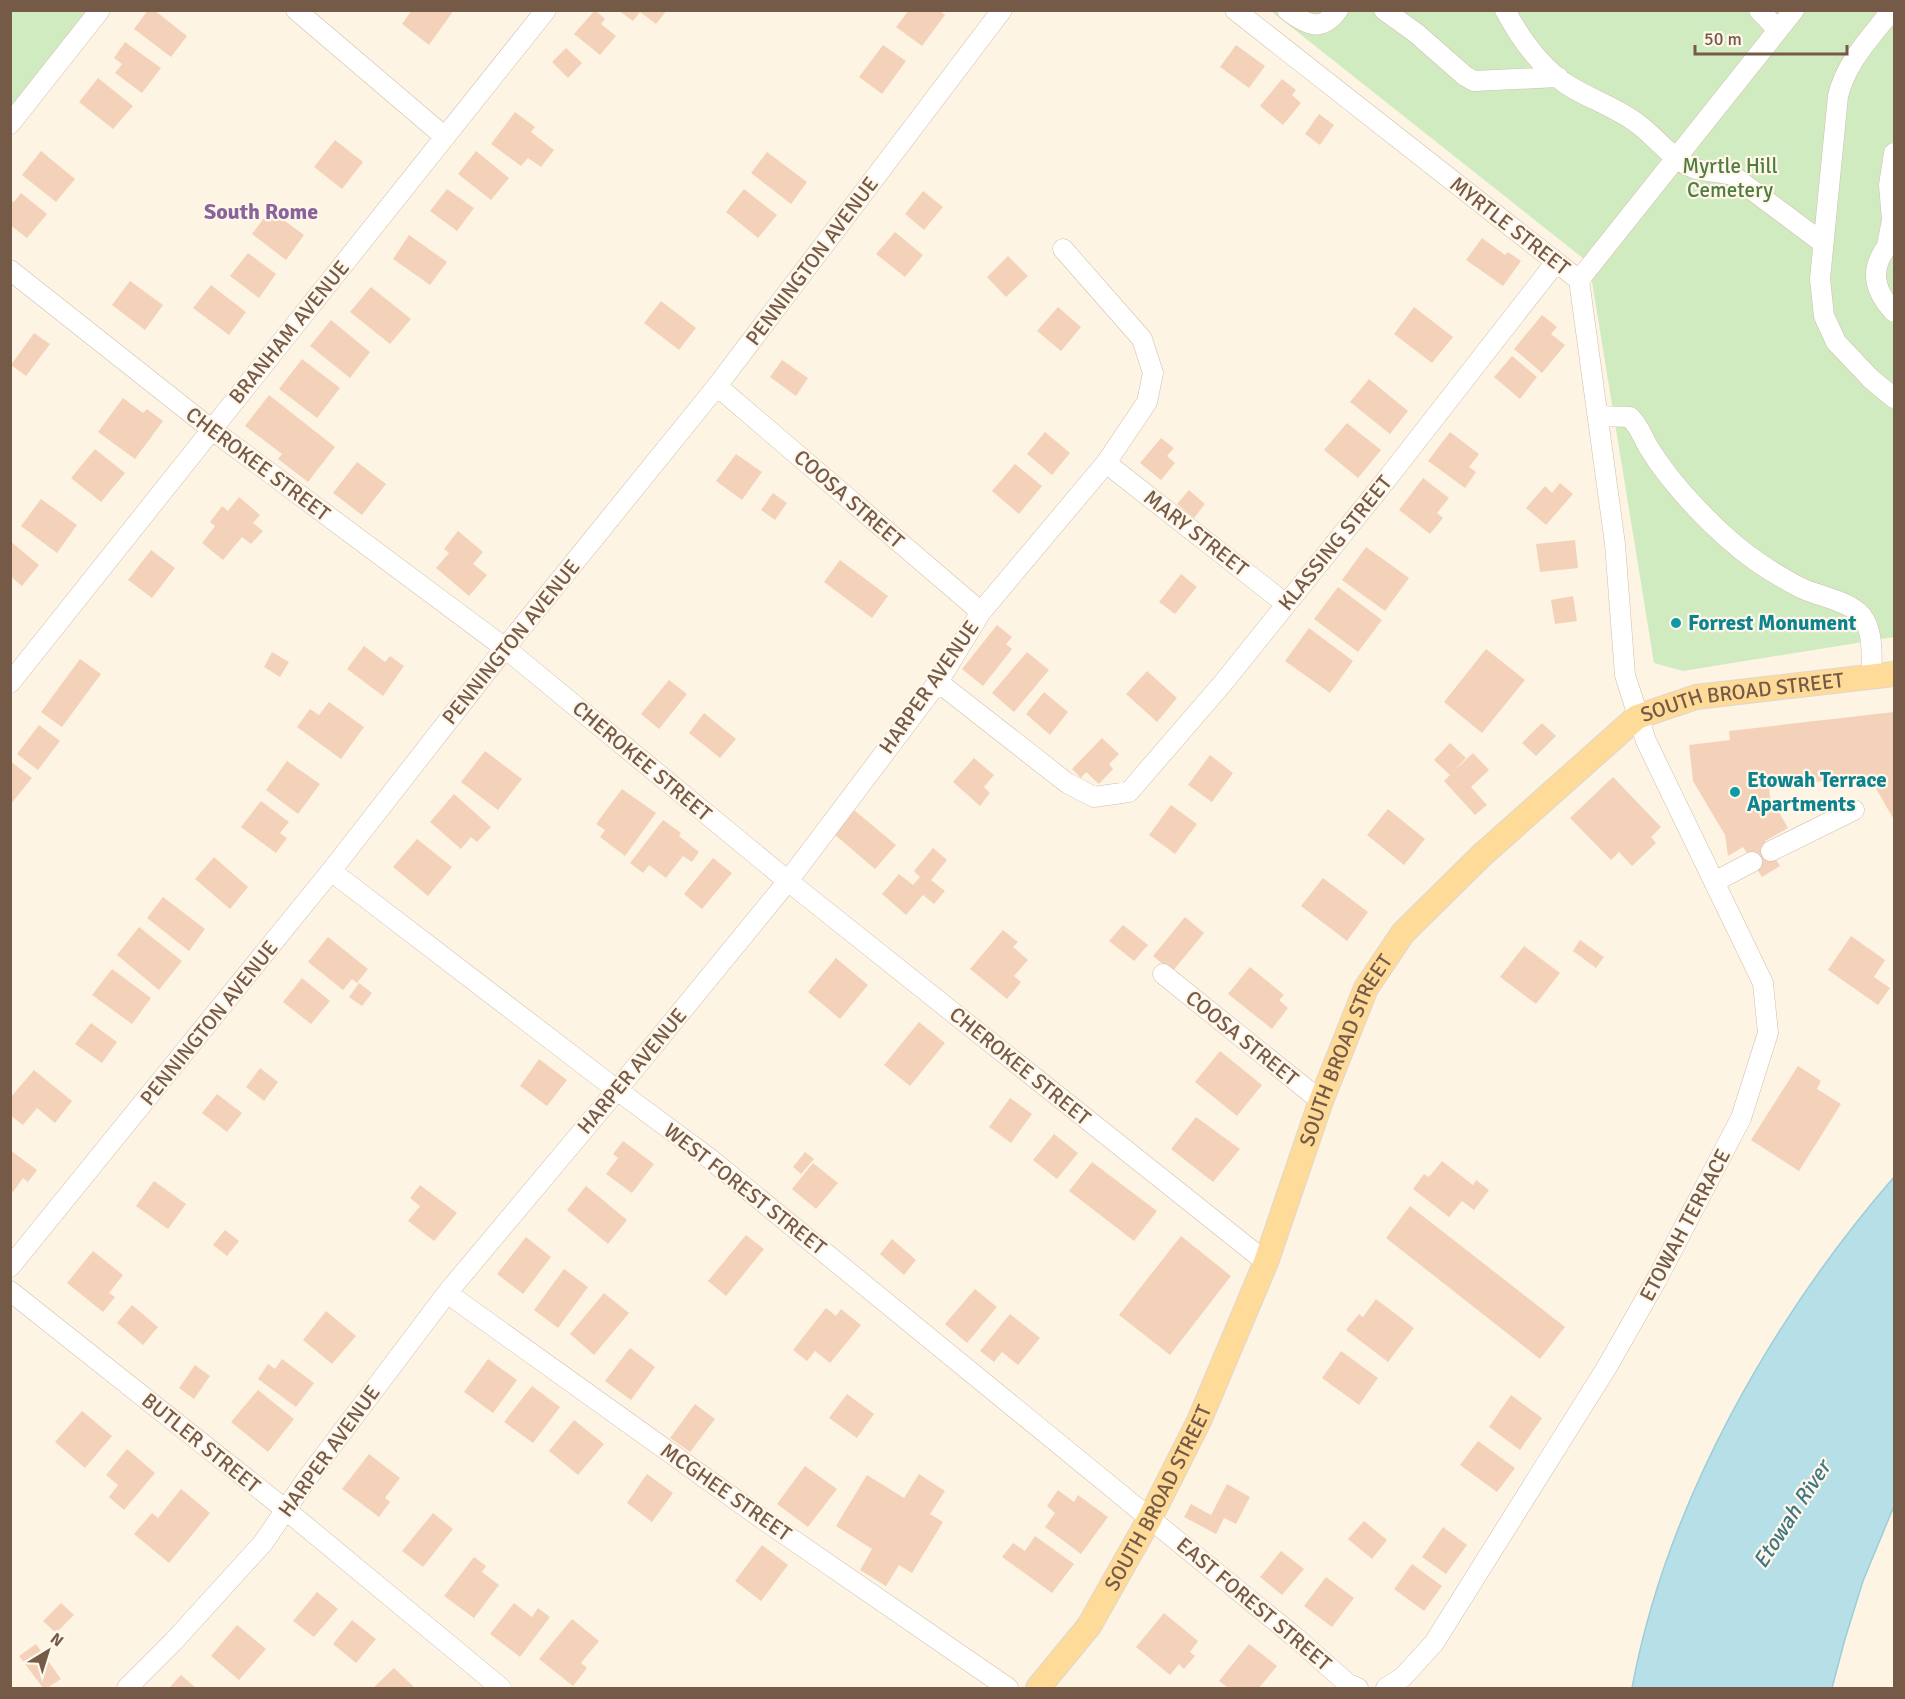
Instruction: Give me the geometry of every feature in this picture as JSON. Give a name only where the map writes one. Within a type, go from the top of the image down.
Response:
[{"type":"main road","name":"SOUTH BROAD STREET","points":[[1038,1689],[1089,1626],[1150,1518],[1199,1421],[1266,1262],[1321,1101],[1366,988],[1403,933],[1481,856],[1637,717],[1696,697],[1883,676]]},
{"type":"street","points":[[10,124],[100,10]]},
{"type":"street","points":[[296,10],[445,137]]},
{"type":"street","name":"BRANHAM AVENUE","points":[[10,683],[546,10]]},
{"type":"street","name":"PENNINGTON AVENUE","points":[[10,1267],[332,871],[505,648],[717,386],[1002,10]]},
{"type":"street","name":"MYRTLE STREET","points":[[1235,10],[1579,280],[1615,544],[1625,675],[1637,717]]},
{"type":"street","points":[[1287,10],[1306,24],[1321,25],[1334,16],[1338,10]]},
{"type":"street","points":[[1384,10],[1474,81],[1558,78]]},
{"type":"street","points":[[1505,10],[1527,44],[1558,78],[1638,123],[1677,157],[1697,169],[1732,175],[1823,243]]},
{"type":"street","points":[[1759,10],[1778,30]]},
{"type":"street","points":[[1579,280],[1794,10]]},
{"type":"street","points":[[1892,10],[1854,58],[1842,78],[1838,96],[1820,279],[1824,316],[1836,342],[1853,362],[1894,398]]},
{"type":"street","points":[[1894,153],[1889,185],[1891,242],[1879,258],[1875,278],[1883,300],[1894,312]]},
{"type":"street","name":"HARPER AVENUE","points":[[127,1689],[255,1552],[306,1480],[447,1293],[788,882],[938,682],[981,612],[1106,463],[1147,402],[1153,373],[1143,339],[1063,249]]},
{"type":"street","name":"KLASSING STREET","points":[[938,682],[1067,783],[1094,797],[1129,792],[1223,683],[1390,475],[1556,262]]},
{"type":"street","name":"CHEROKEE STREET","points":[[10,270],[211,429],[505,648],[788,882],[1266,1262]]},
{"type":"street","name":"COOSA STREET","points":[[717,386],[981,612]]},
{"type":"street","points":[[1598,416],[1630,417],[1641,428],[1648,447],[1682,491],[1728,537],[1755,560],[1799,587],[1858,612],[1869,626],[1883,676]]},
{"type":"street","name":"MARY STREET","points":[[1106,463],[1286,604]]},
{"type":"street","name":"ETOWAH TERRACE","points":[[1386,1689],[1402,1677],[1434,1643],[1607,1367],[1652,1289],[1741,1118],[1768,1033],[1763,983],[1646,741],[1637,717]]},
{"type":"street","points":[[1772,852],[1854,810]]},
{"type":"street","points":[[1714,882],[1752,862]]},
{"type":"street","name":"WEST FOREST STREET","points":[[332,871],[709,1158],[1150,1518]]},
{"type":"street","name":"COOSA STREET","points":[[1163,974],[1321,1101]]},
{"type":"street","name":"BUTLER STREET","points":[[10,1291],[286,1510],[501,1689]]},
{"type":"street","name":"MCGHEE STREET","points":[[447,1293],[764,1520],[1008,1689]]},
{"type":"street","name":"EAST FOREST STREET","points":[[1150,1518],[1295,1637],[1347,1683],[1358,1689]]},
{"type":"green space","points":[[11,11],[101,11],[11,125]]},
{"type":"green space","name":"Myrtle Hill Cemetery","points":[[1271,11],[1894,11],[1894,637],[1683,671],[1654,663],[1589,263]]},
{"type":"water","name":"Etowah River","points":[[1894,1177],[1894,1506],[1863,1581],[1832,1688],[1632,1688],[1648,1619],[1670,1550],[1698,1483],[1730,1416],[1766,1352],[1806,1290]]},
{"type":"building","points":[[148,10],[154,10],[187,36],[171,57],[134,29]]},
{"type":"building","points":[[412,10],[454,10],[429,45],[402,24]]},
{"type":"building","points":[[595,10],[605,19],[601,24],[616,36],[600,55],[574,34]]},
{"type":"building","points":[[618,10],[667,10],[656,24],[640,12],[633,21]]},
{"type":"building","points":[[909,10],[939,10],[945,15],[922,46],[896,27]]},
{"type":"building","points":[[125,42],[161,68],[142,93],[115,73],[122,64],[114,58]]},
{"type":"building","points":[[883,45],[906,61],[882,94],[859,77]]},
{"type":"building","points":[[1236,45],[1265,66],[1249,88],[1220,67]]},
{"type":"building","points":[[566,48],[582,63],[568,78],[552,62]]},
{"type":"building","points":[[98,78],[133,106],[113,129],[79,102]]},
{"type":"building","points":[[1282,79],[1296,90],[1292,95],[1301,103],[1283,125],[1260,106]]},
{"type":"building","points":[[515,112],[535,127],[531,132],[554,150],[541,167],[528,158],[521,166],[491,144]]},
{"type":"building","points":[[1319,114],[1334,125],[1320,145],[1305,134]]},
{"type":"building","points":[[335,140],[363,162],[342,189],[314,167]]},
{"type":"building","points":[[41,151],[75,179],[56,202],[22,175]]},
{"type":"building","points":[[476,151],[509,178],[491,200],[458,174]]},
{"type":"building","points":[[767,152],[807,182],[791,204],[751,173]]},
{"type":"building","points":[[447,189],[474,208],[457,231],[430,211]]},
{"type":"building","points":[[744,189],[777,215],[758,238],[726,212]]},
{"type":"building","points":[[923,191],[943,207],[924,230],[905,214]]},
{"type":"building","points":[[21,193],[47,214],[27,238],[10,225],[10,200],[14,202]]},
{"type":"building","points":[[270,210],[304,235],[286,260],[252,234]]},
{"type":"building","points":[[895,232],[923,255],[905,277],[876,254]]},
{"type":"building","points":[[409,235],[447,262],[430,285],[393,259]]},
{"type":"building","points":[[1482,238],[1505,255],[1508,252],[1521,261],[1503,286],[1466,260]]},
{"type":"building","points":[[248,253],[276,274],[259,298],[230,276]]},
{"type":"building","points":[[1008,256],[1028,276],[1006,297],[987,277]]},
{"type":"building","points":[[130,281],[163,305],[145,330],[112,305]]},
{"type":"building","points":[[211,285],[246,312],[229,335],[193,308]]},
{"type":"building","points":[[371,287],[411,319],[390,344],[350,312]]},
{"type":"building","points":[[661,301],[696,328],[679,350],[644,323]]},
{"type":"building","points":[[1058,307],[1081,327],[1061,351],[1037,331]]},
{"type":"building","points":[[1414,307],[1453,337],[1432,363],[1394,334]]},
{"type":"building","points":[[1542,315],[1557,327],[1551,334],[1565,345],[1542,373],[1514,349]]},
{"type":"building","points":[[331,320],[370,352],[350,378],[310,346]]},
{"type":"building","points":[[34,333],[50,344],[26,376],[11,365]]},
{"type":"building","points":[[1512,356],[1537,377],[1520,399],[1494,377]]},
{"type":"building","points":[[302,359],[340,388],[317,418],[279,389]]},
{"type":"building","points":[[782,360],[808,378],[796,396],[770,377]]},
{"type":"building","points":[[1369,379],[1408,411],[1390,434],[1350,402]]},
{"type":"building","points":[[269,395],[335,447],[308,482],[278,459],[282,454],[245,426]]},
{"type":"building","points":[[123,398],[143,413],[147,409],[163,421],[135,459],[98,432]]},
{"type":"building","points":[[1347,423],[1381,450],[1358,478],[1324,450]]},
{"type":"building","points":[[1045,432],[1070,453],[1052,475],[1027,454]]},
{"type":"building","points":[[1450,432],[1479,454],[1469,467],[1476,472],[1465,488],[1428,461]]},
{"type":"building","points":[[1161,438],[1174,448],[1167,456],[1175,463],[1161,480],[1140,463]]},
{"type":"building","points":[[95,449],[125,473],[101,502],[71,478]]},
{"type":"building","points":[[736,454],[762,472],[742,500],[716,481]]},
{"type":"building","points":[[357,462],[386,484],[362,515],[333,493]]},
{"type":"building","points":[[1015,464],[1042,486],[1019,514],[992,491]]},
{"type":"building","points":[[1423,478],[1449,498],[1437,513],[1443,518],[1430,534],[1399,510]]},
{"type":"building","points":[[1560,483],[1573,494],[1546,525],[1526,508],[1545,486],[1552,493]]},
{"type":"building","points":[[1189,490],[1205,504],[1194,518],[1177,504]]},
{"type":"building","points":[[773,493],[787,503],[775,520],[761,510]]},
{"type":"building","points":[[239,497],[260,515],[253,523],[263,531],[251,544],[242,537],[223,560],[202,543],[215,526],[210,522],[222,506],[228,511]]},
{"type":"building","points":[[41,499],[77,525],[57,553],[21,526]]},
{"type":"building","points":[[458,531],[483,552],[473,564],[487,575],[469,596],[436,568],[449,553],[444,549]]},
{"type":"building","points":[[1575,540],[1578,568],[1540,572],[1536,544]]},
{"type":"building","points":[[10,541],[39,565],[22,586],[10,576]]},
{"type":"building","points":[[1366,547],[1409,578],[1385,611],[1342,580]]},
{"type":"building","points":[[151,550],[175,568],[152,598],[128,580]]},
{"type":"building","points":[[840,560],[888,596],[872,618],[824,582]]},
{"type":"building","points":[[1181,574],[1197,587],[1175,614],[1159,602]]},
{"type":"building","points":[[1338,587],[1382,620],[1358,652],[1314,619]]},
{"type":"building","points":[[1573,596],[1577,621],[1555,624],[1551,600]]},
{"type":"building","points":[[997,625],[1012,637],[1006,644],[1012,649],[983,686],[962,669]]},
{"type":"building","points":[[1309,628],[1353,661],[1330,693],[1285,661]]},
{"type":"building","points":[[364,646],[385,662],[390,656],[404,666],[383,696],[347,669]]},
{"type":"building","points":[[1486,649],[1525,680],[1482,733],[1444,702]]},
{"type":"building","points":[[272,652],[289,662],[280,677],[264,667]]},
{"type":"building","points":[[1027,652],[1049,670],[1014,712],[992,693]]},
{"type":"building","points":[[80,659],[101,674],[62,727],[41,712]]},
{"type":"building","points":[[1147,671],[1177,698],[1157,722],[1126,694]]},
{"type":"building","points":[[669,680],[687,694],[659,729],[641,714]]},
{"type":"building","points":[[1044,692],[1068,712],[1050,735],[1026,714]]},
{"type":"building","points":[[329,702],[364,727],[341,759],[297,727],[310,709],[319,715]]},
{"type":"building","name":"Etowah Terrace Apartments","points":[[1894,712],[1894,820],[1869,776],[1769,787],[1770,797],[1788,828],[1765,841],[1780,866],[1762,877],[1743,847],[1728,856],[1725,835],[1693,781],[1689,745],[1730,740],[1729,731]]},
{"type":"building","points":[[704,713],[736,739],[720,758],[689,733]]},
{"type":"building","points":[[1542,723],[1556,736],[1536,756],[1522,743]]},
{"type":"building","points":[[39,725],[60,741],[38,770],[17,754]]},
{"type":"building","points":[[1102,738],[1119,754],[1109,764],[1113,769],[1099,784],[1086,772],[1081,778],[1072,769]]},
{"type":"building","points":[[1450,743],[1466,758],[1453,772],[1473,753],[1489,770],[1471,787],[1487,805],[1475,815],[1444,781],[1450,775],[1434,760]]},
{"type":"building","points":[[485,751],[522,779],[498,810],[461,782]]},
{"type":"building","points":[[1210,755],[1233,773],[1212,802],[1188,785]]},
{"type":"building","points":[[974,758],[994,775],[984,787],[990,793],[980,806],[953,782]]},
{"type":"building","points":[[10,761],[32,778],[10,805]]},
{"type":"building","points":[[287,761],[320,784],[298,814],[266,790]]},
{"type":"building","points":[[1613,777],[1661,827],[1651,837],[1656,843],[1632,866],[1619,852],[1611,860],[1570,818]]},
{"type":"building","points":[[622,789],[656,813],[625,856],[600,837],[605,830],[596,824]]},
{"type":"building","points":[[454,794],[491,827],[477,842],[471,837],[461,849],[430,822]]},
{"type":"building","points":[[261,801],[289,822],[280,833],[287,838],[276,853],[241,827]]},
{"type":"building","points":[[1171,805],[1197,824],[1175,854],[1149,835]]},
{"type":"building","points":[[1388,809],[1425,839],[1404,865],[1367,835]]},
{"type":"building","points":[[854,810],[896,845],[875,869],[834,834]]},
{"type":"building","points":[[663,820],[681,833],[679,836],[699,852],[692,862],[683,856],[666,878],[649,865],[643,873],[630,863]]},
{"type":"building","points":[[417,839],[452,867],[428,896],[393,867]]},
{"type":"building","points":[[933,848],[947,860],[931,880],[945,891],[934,904],[923,895],[906,915],[882,894],[899,874],[913,885],[920,877],[914,871]]},
{"type":"building","points":[[214,857],[248,887],[230,909],[195,879]]},
{"type":"building","points":[[713,858],[732,873],[702,909],[684,894]]},
{"type":"building","points":[[1323,878],[1368,912],[1347,941],[1301,906]]},
{"type":"building","points":[[163,897],[205,929],[189,951],[147,918]]},
{"type":"building","points":[[1185,917],[1204,933],[1172,972],[1153,956]]},
{"type":"building","points":[[1123,925],[1148,945],[1134,961],[1109,941]]},
{"type":"building","points":[[139,927],[182,961],[159,990],[117,955]]},
{"type":"building","points":[[1003,930],[1018,942],[1013,947],[1028,960],[1014,976],[1021,982],[1007,999],[970,969]]},
{"type":"building","points":[[1851,936],[1885,960],[1874,977],[1890,988],[1878,1005],[1828,970]]},
{"type":"building","points":[[328,937],[368,969],[357,983],[352,979],[343,990],[308,962]]},
{"type":"building","points":[[1580,940],[1604,957],[1596,968],[1573,951]]},
{"type":"building","points":[[1524,946],[1560,973],[1536,1004],[1500,977]]},
{"type":"building","points":[[836,958],[868,985],[840,1019],[808,992]]},
{"type":"building","points":[[1250,967],[1284,995],[1279,1000],[1288,1008],[1272,1029],[1228,994]]},
{"type":"building","points":[[112,969],[151,998],[132,1024],[92,995]]},
{"type":"building","points":[[302,978],[330,1001],[311,1024],[283,1002]]},
{"type":"building","points":[[359,983],[372,993],[362,1006],[349,997]]},
{"type":"building","points":[[919,1022],[945,1043],[910,1086],[884,1065]]},
{"type":"building","points":[[91,1023],[117,1042],[102,1063],[75,1044]]},
{"type":"building","points":[[1220,1051],[1262,1085],[1237,1116],[1195,1082]]},
{"type":"building","points":[[539,1059],[567,1080],[547,1106],[520,1086]]},
{"type":"building","points":[[1798,1066],[1821,1081],[1817,1089],[1841,1104],[1799,1171],[1751,1140]]},
{"type":"building","points":[[260,1068],[278,1082],[264,1101],[246,1087]]},
{"type":"building","points":[[34,1070],[72,1101],[55,1123],[37,1108],[23,1125],[10,1115],[10,1098]]},
{"type":"building","points":[[217,1094],[242,1113],[227,1132],[202,1113]]},
{"type":"building","points":[[1010,1098],[1032,1114],[1011,1143],[989,1127]]},
{"type":"building","points":[[1196,1117],[1240,1149],[1213,1182],[1171,1149]]},
{"type":"building","points":[[1054,1134],[1078,1153],[1057,1179],[1033,1160]]},
{"type":"building","points":[[623,1141],[654,1164],[632,1193],[606,1174],[618,1158],[613,1154]]},
{"type":"building","points":[[10,1150],[37,1170],[28,1182],[23,1178],[13,1192],[10,1190]]},
{"type":"building","points":[[805,1152],[814,1159],[801,1174],[793,1167]]},
{"type":"building","points":[[1442,1161],[1473,1185],[1476,1180],[1489,1190],[1474,1210],[1462,1201],[1449,1217],[1413,1189],[1424,1174],[1429,1177]]},
{"type":"building","points":[[1092,1162],[1157,1211],[1134,1241],[1069,1191]]},
{"type":"building","points":[[813,1163],[838,1183],[816,1209],[792,1189]]},
{"type":"building","points":[[154,1181],[186,1204],[168,1229],[136,1206]]},
{"type":"building","points":[[420,1185],[457,1213],[434,1241],[408,1221],[420,1206],[410,1198]]},
{"type":"building","points":[[586,1186],[627,1220],[608,1244],[567,1210]]},
{"type":"building","points":[[1410,1206],[1565,1327],[1540,1359],[1386,1238]]},
{"type":"building","points":[[225,1230],[239,1241],[227,1256],[213,1245]]},
{"type":"building","points":[[746,1235],[764,1249],[726,1296],[708,1281]]},
{"type":"building","points":[[1181,1236],[1231,1276],[1170,1355],[1119,1315]]},
{"type":"building","points":[[526,1237],[551,1257],[523,1294],[497,1274]]},
{"type":"building","points":[[892,1239],[916,1260],[904,1275],[880,1254]]},
{"type":"building","points":[[93,1251],[123,1275],[109,1293],[115,1297],[103,1312],[67,1283]]},
{"type":"building","points":[[564,1269],[588,1287],[558,1328],[534,1310]]},
{"type":"building","points":[[975,1289],[997,1307],[967,1343],[945,1324]]},
{"type":"building","points":[[604,1293],[629,1313],[594,1355],[570,1334]]},
{"type":"building","points":[[1376,1299],[1414,1328],[1388,1362],[1346,1330],[1359,1314],[1363,1317]]},
{"type":"building","points":[[132,1305],[158,1327],[143,1345],[117,1323]]},
{"type":"building","points":[[826,1308],[836,1316],[841,1309],[861,1325],[830,1363],[815,1351],[807,1361],[793,1350]]},
{"type":"building","points":[[326,1311],[356,1336],[332,1364],[303,1340]]},
{"type":"building","points":[[1010,1314],[1040,1338],[1018,1365],[1002,1352],[994,1362],[980,1351]]},
{"type":"building","points":[[630,1348],[655,1367],[631,1400],[605,1381]]},
{"type":"building","points":[[1341,1351],[1378,1378],[1359,1405],[1322,1378]]},
{"type":"building","points":[[282,1359],[314,1383],[296,1407],[258,1379],[268,1364],[275,1369]]},
{"type":"building","points":[[488,1359],[517,1380],[493,1413],[464,1392]]},
{"type":"building","points":[[195,1365],[210,1376],[194,1399],[179,1388]]},
{"type":"building","points":[[532,1386],[560,1407],[533,1443],[504,1422]]},
{"type":"building","points":[[258,1390],[294,1419],[268,1452],[231,1422]]},
{"type":"building","points":[[847,1394],[874,1414],[857,1438],[829,1418]]},
{"type":"building","points":[[1511,1395],[1542,1418],[1520,1450],[1489,1427]]},
{"type":"building","points":[[695,1404],[715,1419],[690,1452],[670,1438]]},
{"type":"building","points":[[82,1411],[112,1436],[85,1468],[55,1442]]},
{"type":"building","points":[[574,1420],[604,1444],[578,1475],[549,1451]]},
{"type":"building","points":[[1478,1441],[1515,1468],[1497,1492],[1460,1465]]},
{"type":"building","points":[[127,1449],[155,1473],[124,1510],[109,1497],[118,1485],[106,1475]]},
{"type":"building","points":[[369,1454],[400,1478],[385,1498],[390,1502],[379,1517],[342,1489]]},
{"type":"building","points":[[805,1466],[837,1489],[808,1527],[777,1504]]},
{"type":"building","points":[[647,1474],[673,1493],[652,1522],[627,1503]]},
{"type":"building","points":[[919,1474],[945,1491],[930,1514],[943,1522],[912,1573],[899,1565],[886,1586],[860,1570],[872,1549],[836,1526],[867,1475],[904,1498]]},
{"type":"building","points":[[1227,1484],[1250,1497],[1236,1524],[1224,1518],[1216,1534],[1184,1517],[1191,1504],[1211,1515]]},
{"type":"building","points":[[181,1489],[210,1513],[169,1563],[134,1534],[152,1513],[158,1518]]},
{"type":"building","points":[[1058,1490],[1074,1502],[1078,1495],[1108,1517],[1081,1554],[1045,1527],[1055,1513],[1047,1506]]},
{"type":"building","points":[[433,1513],[453,1529],[423,1567],[402,1551]]},
{"type":"building","points":[[1364,1521],[1387,1540],[1372,1559],[1348,1539]]},
{"type":"building","points":[[1443,1527],[1467,1545],[1446,1574],[1422,1557]]},
{"type":"building","points":[[1035,1536],[1074,1564],[1052,1593],[1002,1557],[1013,1543],[1025,1551]]},
{"type":"building","points":[[762,1545],[788,1565],[761,1601],[735,1581]]},
{"type":"building","points":[[1281,1551],[1304,1569],[1282,1595],[1260,1577]]},
{"type":"building","points":[[474,1557],[486,1566],[482,1572],[499,1585],[474,1618],[444,1596]]},
{"type":"building","points":[[1412,1564],[1442,1586],[1424,1611],[1394,1589]]},
{"type":"building","points":[[1326,1577],[1354,1598],[1332,1627],[1304,1606]]},
{"type":"building","points":[[317,1592],[338,1609],[314,1637],[293,1621]]},
{"type":"building","points":[[61,1603],[74,1615],[56,1633],[43,1621]]},
{"type":"building","points":[[514,1603],[532,1617],[538,1608],[550,1617],[520,1657],[490,1634]]},
{"type":"building","points":[[1164,1613],[1198,1641],[1190,1652],[1195,1656],[1184,1669],[1179,1664],[1170,1675],[1136,1647]]},
{"type":"building","points":[[572,1619],[599,1641],[581,1663],[587,1668],[573,1686],[539,1659]]},
{"type":"building","points":[[352,1620],[376,1639],[356,1663],[333,1644]]},
{"type":"building","points":[[237,1625],[266,1649],[239,1680],[211,1656]]},
{"type":"building","points":[[36,1644],[61,1679],[47,1688],[43,1688],[19,1656]]},
{"type":"building","points":[[1249,1644],[1277,1666],[1259,1688],[1228,1688],[1219,1681]]},
{"type":"building","points":[[394,1668],[415,1688],[373,1688]]},
{"type":"building","points":[[181,1675],[196,1688],[169,1688]]},
{"type":"place","name":"Forrest Monument","points":[[1676,623]]},
{"type":"place","name":"Etowah Terrace Apartments","points":[[1735,792]]},
{"type":"district","name":"South Rome","points":[[261,211]]}]
